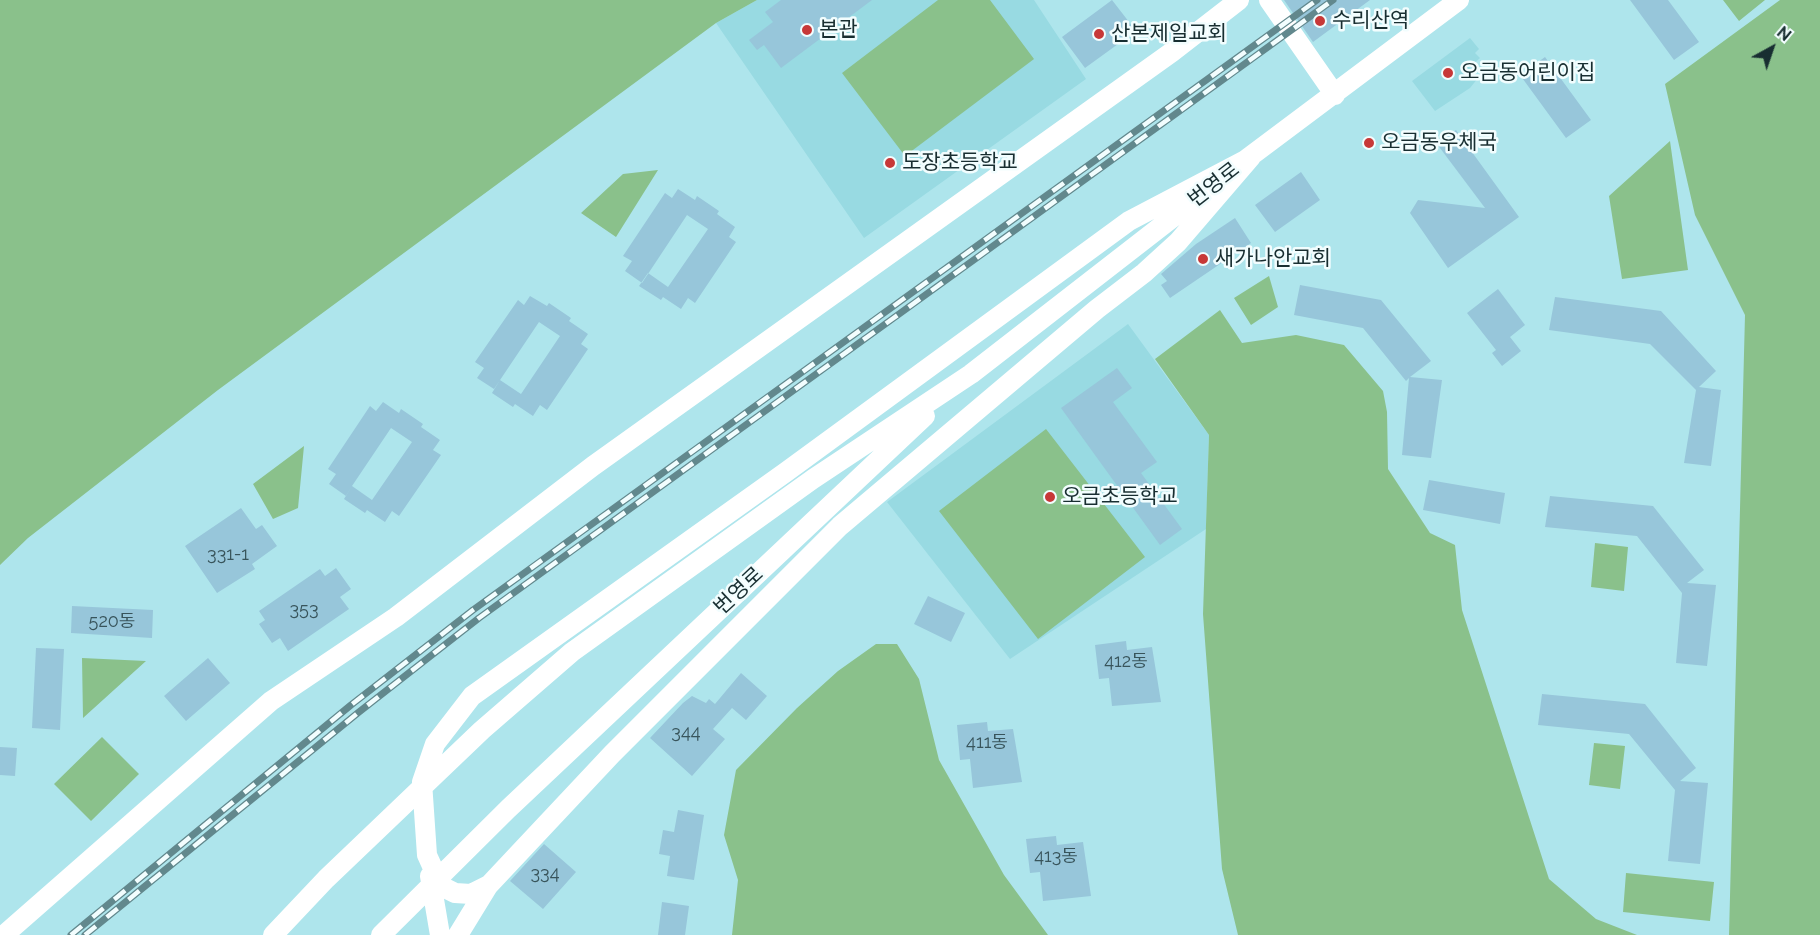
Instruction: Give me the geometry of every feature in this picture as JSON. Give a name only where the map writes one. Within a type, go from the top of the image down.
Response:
[{"type":"street","points":[[4,935],[271,701],[396,616],[593,466],[1172,52],[1239,0]]},
{"type":"street","points":[[1269,0],[1335,95]]},
{"type":"street","name":"번영로","points":[[273,935],[326,879],[482,730],[572,652],[813,479],[971,374],[1251,156],[1459,0]]},
{"type":"street","points":[[440,935],[427,855],[422,782],[435,744],[472,696],[796,465],[1129,221],[1251,156]]},
{"type":"street","points":[[458,935],[489,885],[612,754],[840,526],[1144,273],[1178,242],[1251,156]]},
{"type":"street","name":"번영로","points":[[381,935],[508,809],[971,374]]},
{"type":"street","points":[[427,855],[441,886],[455,893],[471,894],[489,885]]},
{"type":"shaded area","name":"도장초등학교","points":[[757,0],[1034,0],[1086,79],[864,238],[716,23]]},
{"type":"shaded area","name":"오금동어린이집","points":[[1470,38],[1479,49],[1475,53],[1480,58],[1469,68],[1478,78],[1470,88],[1435,111],[1412,81]]},
{"type":"shaded area","name":"오금초등학교","points":[[1128,324],[1209,435],[1206,529],[1010,659],[887,502]]},
{"type":"green space","points":[[0,0],[757,0],[716,23],[218,390],[28,538],[0,565]]},
{"type":"green space","points":[[938,0],[990,0],[1034,59],[905,156],[842,73]]},
{"type":"green space","points":[[1723,0],[1765,0],[1739,21]]},
{"type":"green space","points":[[1780,0],[1820,0],[1820,935],[1729,935],[1745,315],[1695,215],[1665,84]]},
{"type":"green space","points":[[1670,141],[1688,270],[1622,279],[1609,196]]},
{"type":"green space","points":[[658,170],[616,237],[581,213],[623,174]]},
{"type":"green space","points":[[1269,276],[1278,307],[1251,325],[1234,298]]},
{"type":"green space","points":[[1220,310],[1242,343],[1296,335],[1344,345],[1383,391],[1387,412],[1388,469],[1430,533],[1455,545],[1462,610],[1549,879],[1596,919],[1637,935],[1238,935],[1222,869],[1203,614],[1209,435],[1155,359]]},
{"type":"green space","points":[[1046,429],[1145,557],[1038,639],[939,511]]},
{"type":"green space","points":[[304,446],[298,508],[273,519],[253,484]]},
{"type":"green space","points":[[1595,543],[1628,547],[1624,591],[1591,587]]},
{"type":"green space","points":[[876,644],[897,644],[919,679],[939,760],[1004,875],[1048,935],[732,935],[738,880],[724,835],[736,770],[797,708],[838,671]]},
{"type":"green space","points":[[82,658],[146,661],[83,718]]},
{"type":"green space","points":[[102,737],[139,774],[91,821],[54,784]]},
{"type":"green space","points":[[1594,743],[1625,746],[1620,789],[1589,785]]},
{"type":"green space","points":[[1626,873],[1714,882],[1710,921],[1623,912]]},
{"type":"building","name":"본관","points":[[781,0],[872,0],[781,68],[764,45],[757,50],[749,40],[773,22],[765,12]]},
{"type":"building","name":"산본제일교회","points":[[1112,0],[1136,31],[1085,68],[1062,37]]},
{"type":"building","name":"수리산역","points":[[1284,0],[1370,0],[1313,42]]},
{"type":"building","points":[[1630,0],[1668,0],[1699,42],[1674,60]]},
{"type":"building","points":[[1545,57],[1591,120],[1566,138],[1520,75]]},
{"type":"building","points":[[1456,130],[1519,217],[1448,268],[1410,213],[1418,200],[1485,208],[1437,144]]},
{"type":"building","points":[[1301,172],[1320,200],[1275,232],[1255,205]]},
{"type":"building","points":[[678,189],[695,200],[697,196],[719,211],[717,214],[735,227],[729,237],[736,242],[695,303],[688,298],[681,309],[663,297],[661,300],[639,286],[641,283],[625,271],[632,261],[623,256],[665,193],[672,198]],"holes":[[[687,215],[708,229],[668,287],[648,273]]]},
{"type":"building","name":"새가나안교회","points":[[1235,218],[1251,243],[1170,298],[1161,285],[1167,281],[1161,274],[1196,244]]},
{"type":"building","points":[[1300,285],[1381,300],[1431,361],[1410,377],[1442,380],[1431,458],[1402,455],[1409,378],[1406,381],[1363,328],[1294,315]]},
{"type":"building","points":[[1498,289],[1525,325],[1510,337],[1521,351],[1502,366],[1492,353],[1496,350],[1467,313]]},
{"type":"building","points":[[530,296],[547,306],[549,303],[571,318],[569,321],[588,334],[581,344],[588,349],[547,410],[540,405],[533,416],[515,404],[513,407],[492,393],[500,381],[494,389],[477,378],[484,368],[475,362],[518,300],[524,305]],"holes":[[[539,322],[560,336],[521,394],[500,380]]]},
{"type":"building","points":[[1555,297],[1661,311],[1716,371],[1699,387],[1721,390],[1711,466],[1684,463],[1696,390],[1650,344],[1549,330]]},
{"type":"building","name":"오금초등학교","points":[[1117,368],[1132,388],[1113,402],[1157,462],[1141,473],[1182,529],[1160,545],[1061,408]]},
{"type":"building","points":[[383,402],[399,413],[401,409],[423,424],[421,427],[440,440],[433,450],[441,455],[399,516],[392,511],[385,522],[367,510],[365,513],[344,499],[346,496],[329,484],[336,474],[328,469],[370,406],[376,411]],"holes":[[[391,428],[412,442],[372,500],[352,486]]]},
{"type":"building","points":[[1429,480],[1505,493],[1500,524],[1423,510]]},
{"type":"building","points":[[1550,496],[1653,506],[1704,570],[1687,583],[1716,585],[1707,666],[1676,663],[1682,593],[1637,536],[1545,527]]},
{"type":"building","points":[[241,508],[256,529],[262,525],[277,546],[252,564],[255,569],[217,593],[185,546]]},
{"type":"building","points":[[336,568],[351,589],[340,597],[349,609],[288,651],[280,638],[272,643],[259,624],[265,620],[259,611],[320,569],[325,576]]},
{"type":"building","points":[[928,596],[965,613],[951,642],[914,624]]},
{"type":"building","points":[[72,606],[153,610],[152,638],[71,633]]},
{"type":"building","points":[[1126,641],[1127,650],[1152,647],[1161,702],[1112,706],[1109,678],[1099,679],[1095,645]]},
{"type":"building","points":[[36,648],[64,649],[60,730],[32,728]]},
{"type":"building","points":[[208,658],[230,683],[186,721],[164,696]]},
{"type":"building","points":[[741,673],[767,696],[746,720],[732,708],[713,729],[725,739],[692,776],[650,738],[692,696],[706,703],[709,699],[715,704]]},
{"type":"building","points":[[1542,694],[1645,704],[1696,768],[1680,781],[1708,783],[1700,864],[1668,861],[1675,790],[1629,734],[1538,725]]},
{"type":"building","points":[[987,722],[988,731],[1013,729],[1022,782],[973,788],[970,759],[960,760],[957,725]]},
{"type":"building","points":[[0,747],[17,748],[15,776],[0,775]]},
{"type":"building","points":[[678,810],[704,815],[694,880],[667,876],[670,856],[659,854],[663,830],[674,832]]},
{"type":"building","points":[[1056,836],[1057,845],[1083,842],[1091,896],[1043,901],[1040,872],[1030,873],[1026,839]]},
{"type":"building","points":[[544,844],[576,872],[543,909],[510,881]]},
{"type":"building","points":[[662,902],[689,906],[685,935],[658,935]]},
{"type":"railway","points":[[71,935],[351,705],[473,610],[1317,0]]},
{"type":"railway","points":[[85,935],[359,712],[479,618],[1333,0]]},
{"type":"place","name":"수리산역","points":[[1320,21]]},
{"type":"place","name":"본관","points":[[807,30]]},
{"type":"place","name":"산본제일교회","points":[[1099,34]]},
{"type":"place","name":"오금동어린이집","points":[[1448,73]]},
{"type":"place","name":"오금동우체국","points":[[1369,143]]},
{"type":"place","name":"도장초등학교","points":[[890,163]]},
{"type":"place","name":"새가나안교회","points":[[1203,259]]},
{"type":"place","name":"오금초등학교","points":[[1050,497]]}]
